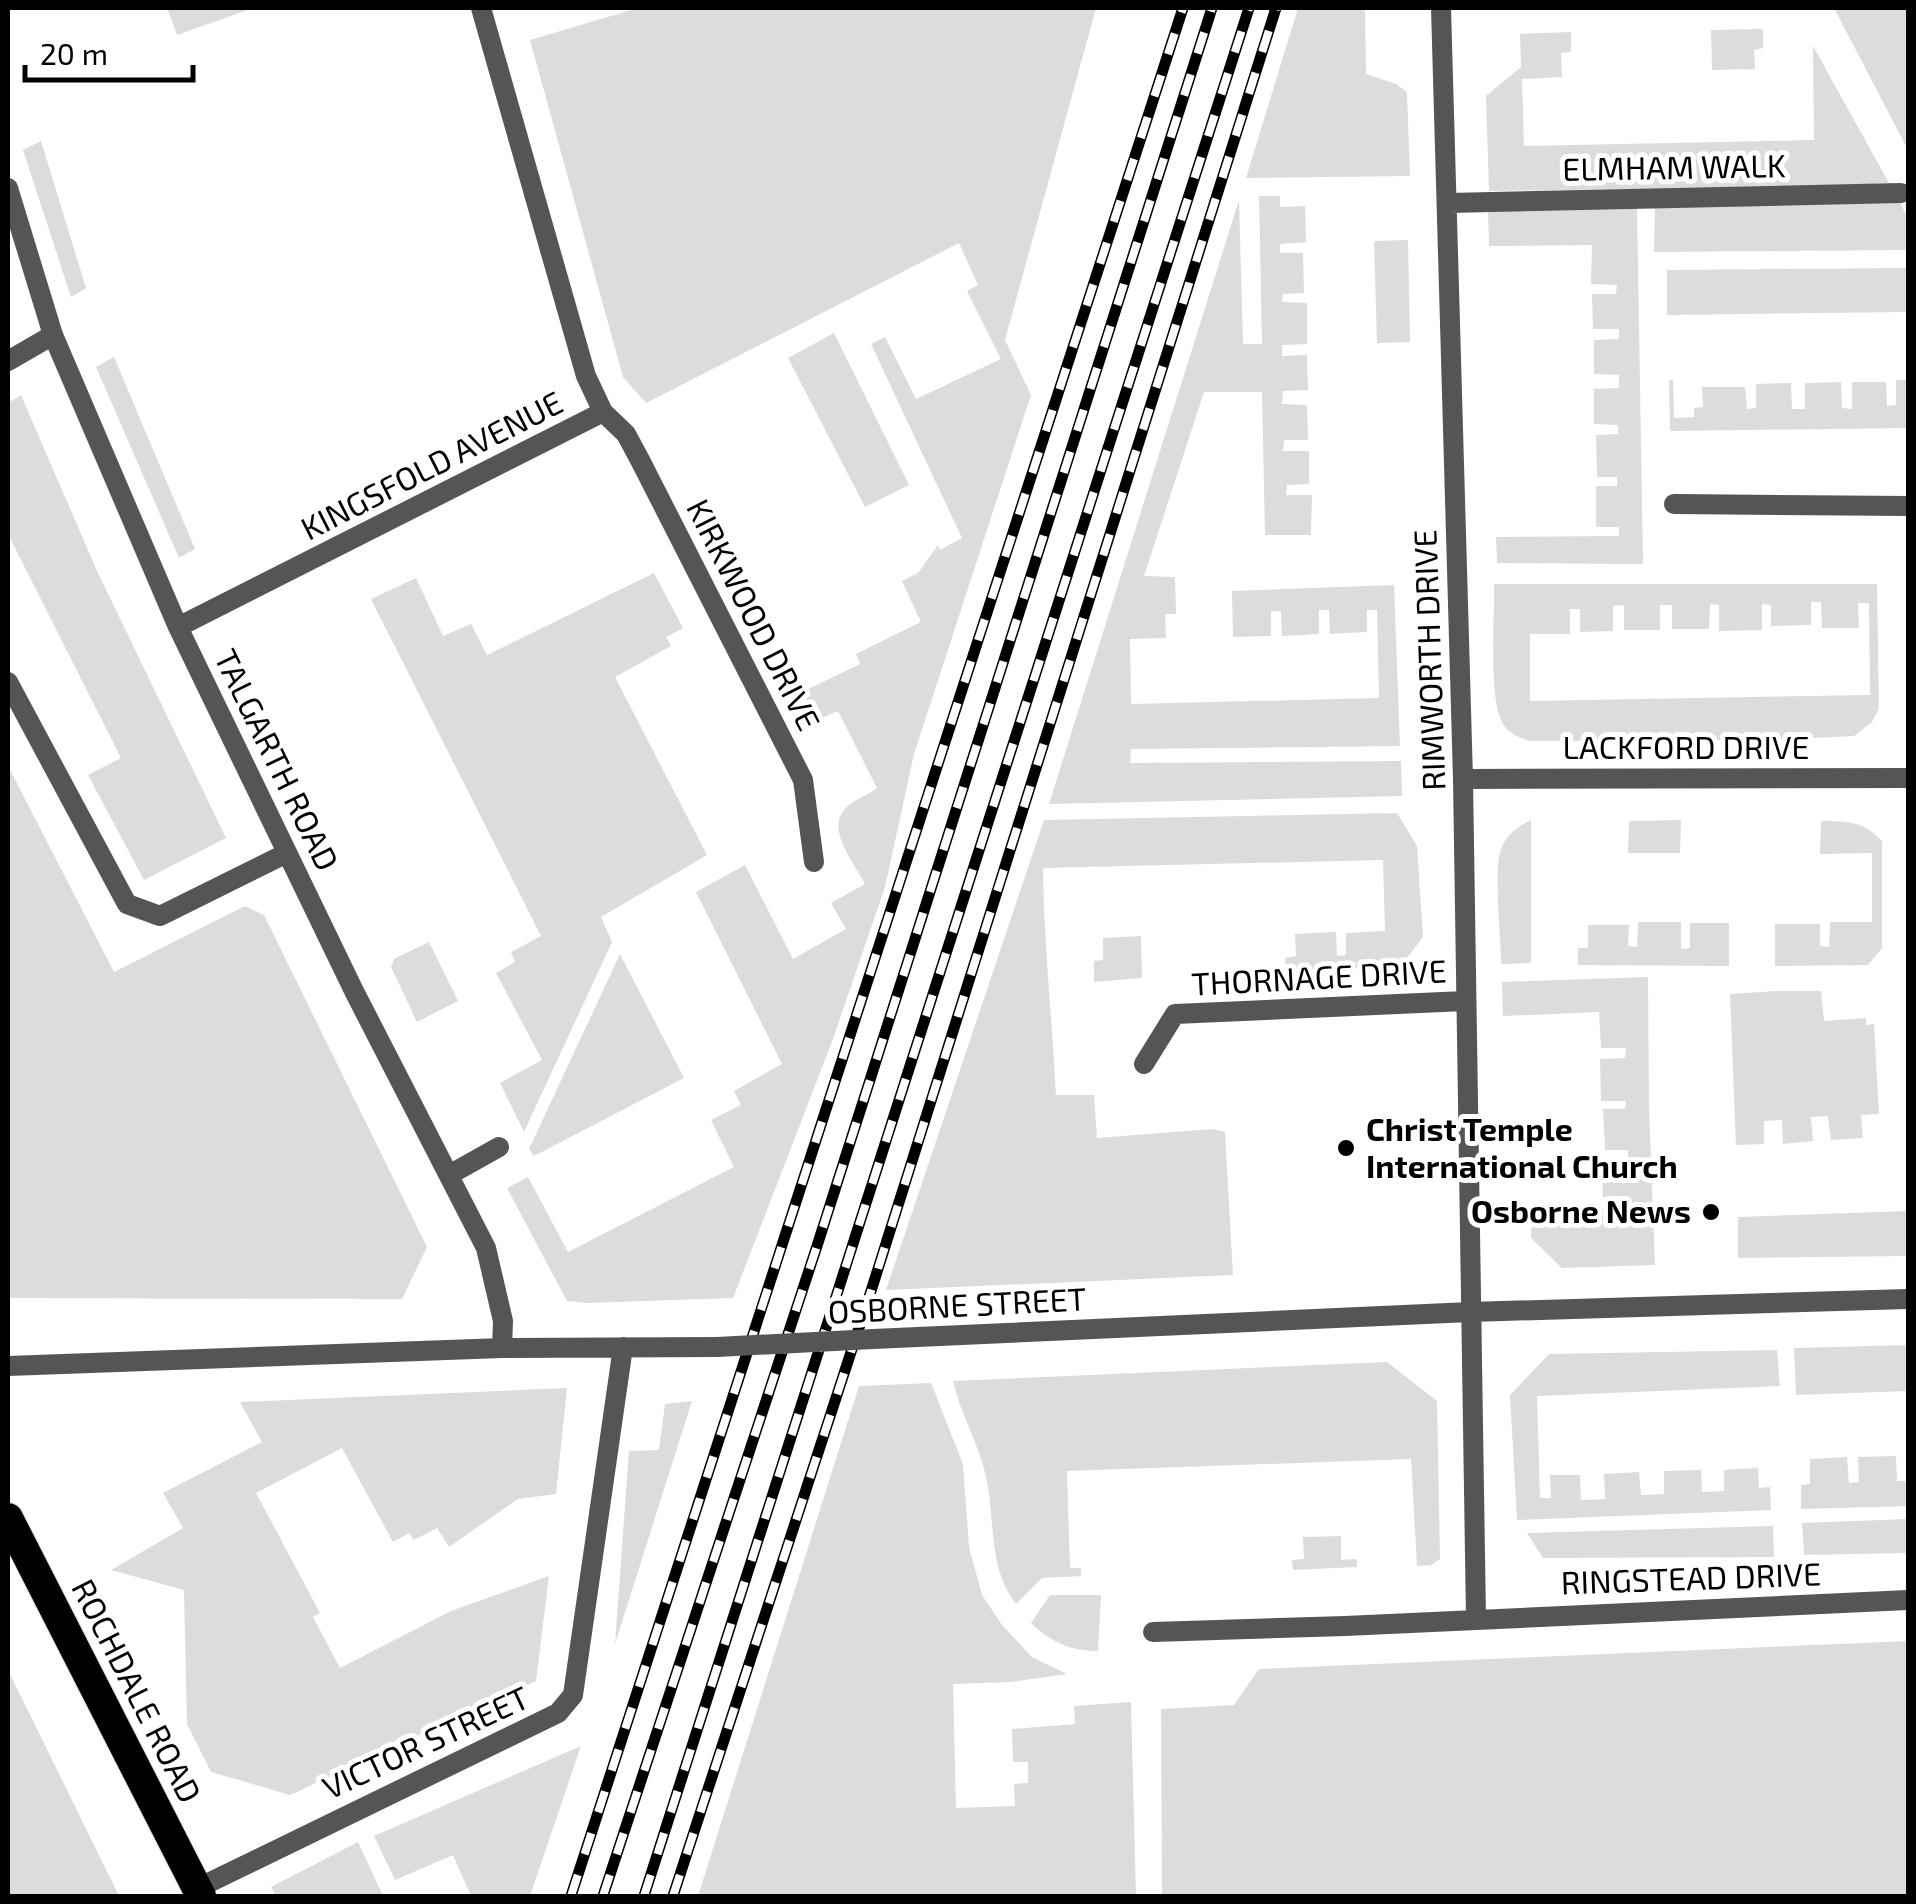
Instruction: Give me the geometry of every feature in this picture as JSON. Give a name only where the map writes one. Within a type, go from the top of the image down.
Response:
[{"type":"highway","name":"ROCHDALE ROAD","points":[[8,1518],[199,1892]]},
{"type":"street","name":"KINGSFOLD AVENUE","points":[[178,627],[602,412],[586,376],[481,8]]},
{"type":"street","name":"RIMWORTH DRIVE","points":[[1441,8],[1463,779],[1470,1312]]},
{"type":"street","name":"TALGARTH ROAD","points":[[8,188],[53,335],[178,627],[486,1248],[503,1321],[502,1348]]},
{"type":"street","name":"ELMHAM WALK","points":[[1448,203],[1901,193]]},
{"type":"street","points":[[8,361],[53,335]]},
{"type":"street","name":"KIRKWOOD DRIVE","points":[[602,412],[626,434],[804,780],[814,862]]},
{"type":"street","points":[[1674,504],[1908,506]]},
{"type":"street","points":[[8,682],[128,904],[160,916],[287,853]]},
{"type":"street","name":"LACKFORD DRIVE","points":[[1463,779],[1908,778]]},
{"type":"street","name":"THORNAGE DRIVE","points":[[1144,1064],[1175,1014],[1465,1001]]},
{"type":"street","points":[[449,1175],[499,1147]]},
{"type":"street","name":"OSBORNE STREET","points":[[8,1366],[502,1348],[716,1347],[1470,1312],[1908,1299]]},
{"type":"street","points":[[1470,1312],[1476,1618]]},
{"type":"street","name":"VICTOR STREET","points":[[199,1892],[558,1714],[573,1695],[623,1346]]},
{"type":"street","name":"RINGSTEAD DRIVE","points":[[1153,1632],[1908,1600]]},
{"type":"shaded area","points":[[167,8],[253,8],[177,35]]},
{"type":"shaded area","points":[[638,8],[1096,8],[1005,340],[1031,395],[914,754],[885,887],[833,1039],[733,1298],[586,1303],[567,1301],[507,1188],[528,1177],[568,1252],[734,1167],[711,1120],[741,1105],[734,1091],[782,1064],[696,892],[745,865],[793,959],[846,929],[831,903],[865,884],[840,837],[839,818],[847,807],[877,788],[838,711],[809,724],[796,695],[860,664],[856,654],[921,622],[902,581],[918,573],[938,545],[940,550],[962,538],[871,344],[885,337],[916,399],[1001,359],[967,291],[978,285],[959,243],[646,403],[623,377],[530,40]]},
{"type":"shaded area","points":[[1298,8],[1365,8],[1366,74],[1407,92],[1410,176],[1246,178]]},
{"type":"shaded area","points":[[1834,8],[1908,8],[1908,150]]},
{"type":"shaded area","points":[[1763,29],[1763,48],[1754,50],[1755,69],[1712,70],[1711,30]]},
{"type":"shaded area","points":[[1571,32],[1571,52],[1561,53],[1562,77],[1522,79],[1524,146],[1814,140],[1813,46],[1889,183],[1489,191],[1486,96],[1521,67],[1520,34]]},
{"type":"shaded area","points":[[41,141],[86,288],[71,297],[23,150]]},
{"type":"shaded area","points":[[1259,196],[1280,196],[1280,207],[1305,206],[1306,242],[1280,244],[1280,253],[1303,253],[1304,293],[1283,294],[1282,302],[1307,303],[1307,344],[1282,345],[1282,356],[1307,355],[1308,390],[1283,391],[1282,404],[1307,405],[1308,440],[1284,440],[1283,451],[1309,451],[1309,484],[1287,485],[1286,495],[1312,495],[1311,535],[1265,535],[1262,392],[1204,392],[1144,576],[1175,577],[1176,614],[1165,614],[1166,638],[1130,639],[1131,704],[1379,698],[1377,610],[1367,610],[1367,632],[1330,634],[1329,610],[1319,610],[1319,634],[1282,636],[1281,611],[1271,611],[1271,636],[1233,637],[1232,591],[1394,585],[1400,746],[1131,749],[1130,763],[1401,761],[1402,796],[1049,804],[1239,200],[1243,344],[1262,344]]},
{"type":"shaded area","points":[[1899,199],[1908,220],[1908,250],[1654,252],[1655,208]]},
{"type":"shaded area","points":[[1637,207],[1643,564],[1497,563],[1496,537],[1619,536],[1619,527],[1596,527],[1596,486],[1617,486],[1617,477],[1597,477],[1596,435],[1618,434],[1618,425],[1594,424],[1594,389],[1619,388],[1619,375],[1594,374],[1594,340],[1619,339],[1619,329],[1593,329],[1592,294],[1616,294],[1617,285],[1591,284],[1592,245],[1489,246],[1488,210]]},
{"type":"shaded area","points":[[1408,240],[1410,342],[1377,343],[1374,241]]},
{"type":"shaded area","points":[[1908,268],[1908,312],[1667,315],[1667,270]]},
{"type":"shaded area","points":[[834,333],[909,485],[865,507],[788,358]]},
{"type":"shaded area","points":[[114,357],[195,549],[179,558],[96,367]]},
{"type":"shaded area","points":[[1669,380],[1673,380],[1674,418],[1694,417],[1694,408],[1703,407],[1702,387],[1745,387],[1747,409],[1756,408],[1756,384],[1791,383],[1792,409],[1805,409],[1805,383],[1841,382],[1842,408],[1852,409],[1852,382],[1886,382],[1887,406],[1896,405],[1896,380],[1908,380],[1908,428],[1670,431]]},
{"type":"shaded area","points":[[21,395],[97,571],[226,838],[144,880],[88,775],[121,758],[8,534],[8,403]]},
{"type":"shaded area","points":[[654,573],[683,628],[666,637],[671,646],[615,677],[707,855],[601,917],[612,942],[524,1132],[500,1083],[542,1060],[496,973],[515,962],[511,952],[541,936],[371,599],[416,578],[443,636],[471,624],[487,655]]},
{"type":"shaded area","points":[[1494,584],[1877,584],[1879,708],[1872,722],[1854,736],[1529,741],[1508,730],[1498,712]],"holes":[[[1811,602],[1821,602],[1822,628],[1859,628],[1858,603],[1869,603],[1870,695],[1530,701],[1530,634],[1570,634],[1570,609],[1580,609],[1580,632],[1613,631],[1613,606],[1624,605],[1624,630],[1660,630],[1660,605],[1672,605],[1672,629],[1709,629],[1710,604],[1719,605],[1719,631],[1762,630],[1762,604],[1771,605],[1771,626],[1811,625]]]},
{"type":"shaded area","points":[[8,766],[114,972],[245,906],[264,915],[427,1247],[402,1299],[8,1298]]},
{"type":"shaded area","points":[[1397,813],[1417,846],[1423,937],[1401,966],[1286,973],[1285,958],[1296,956],[1295,934],[1336,932],[1337,956],[1346,955],[1346,933],[1385,931],[1383,860],[1043,868],[1056,1095],[1094,1095],[1097,1138],[1213,1129],[1225,1132],[1233,1275],[886,1290],[1044,820]]},
{"type":"shaded area","points":[[1531,820],[1531,963],[1501,964],[1500,853],[1511,833]]},
{"type":"shaded area","points":[[1681,820],[1680,853],[1628,853],[1629,821]]},
{"type":"shaded area","points":[[1821,821],[1854,824],[1882,841],[1882,948],[1868,965],[1775,966],[1775,924],[1820,924],[1820,946],[1829,947],[1830,922],[1872,922],[1872,853],[1820,854]]},
{"type":"shaded area","points":[[1638,922],[1681,922],[1681,949],[1690,948],[1690,923],[1729,923],[1729,966],[1578,965],[1578,948],[1588,948],[1588,925],[1629,925],[1628,946],[1637,947]]},
{"type":"shaded area","points":[[1141,936],[1142,978],[1094,982],[1094,961],[1103,960],[1103,938]]},
{"type":"shaded area","points":[[429,942],[458,1001],[417,1022],[391,967],[394,959]]},
{"type":"shaded area","points":[[620,954],[684,1078],[534,1156],[529,1149]]},
{"type":"shaded area","points":[[1648,977],[1655,1265],[1562,1268],[1531,1238],[1532,1210],[1629,1207],[1628,1196],[1603,1197],[1602,1160],[1628,1159],[1628,1150],[1605,1150],[1603,1109],[1625,1109],[1626,1101],[1601,1101],[1600,1059],[1625,1058],[1626,1048],[1601,1048],[1599,1012],[1503,1016],[1502,982]]},
{"type":"shaded area","points":[[1821,991],[1824,1021],[1866,1018],[1866,1025],[1874,1024],[1879,1114],[1861,1115],[1863,1138],[1831,1140],[1828,1116],[1811,1117],[1813,1141],[1783,1144],[1782,1120],[1764,1121],[1764,1144],[1736,1145],[1730,994]]},
{"type":"shaded area","points":[[1908,1211],[1908,1256],[1738,1258],[1738,1217]]},
{"type":"shaded area","points":[[1908,1345],[1908,1391],[1796,1395],[1794,1348]]},
{"type":"shaded area","points":[[1777,1350],[1780,1386],[1537,1396],[1540,1498],[1551,1498],[1550,1475],[1580,1475],[1581,1500],[1605,1499],[1604,1474],[1639,1472],[1641,1495],[1664,1494],[1664,1471],[1701,1470],[1702,1492],[1724,1491],[1724,1470],[1758,1468],[1759,1488],[1770,1487],[1771,1510],[1517,1520],[1510,1395],[1549,1354]]},
{"type":"shaded area","points":[[1387,1362],[1437,1401],[1440,1559],[1431,1565],[1417,1566],[1411,1459],[1067,1471],[1070,1568],[1081,1568],[1081,1576],[1042,1578],[1016,1604],[1006,1588],[995,1553],[987,1480],[953,1381]]},
{"type":"shaded area","points":[[931,1383],[963,1464],[969,1547],[982,1595],[1002,1625],[1032,1657],[1067,1674],[1011,1682],[953,1684],[956,1808],[1015,1806],[1014,1784],[1028,1783],[1028,1762],[1013,1762],[1012,1729],[1075,1724],[1074,1706],[1131,1702],[1136,1896],[698,1896],[859,1386]]},
{"type":"shaded area","points":[[567,1388],[556,1494],[518,1499],[449,1547],[437,1528],[414,1540],[409,1533],[393,1542],[342,1448],[256,1493],[320,1613],[313,1617],[340,1668],[451,1611],[549,1576],[536,1681],[290,1795],[211,1772],[187,1724],[184,1590],[111,1570],[183,1528],[163,1493],[262,1442],[240,1402]]},
{"type":"shaded area","points":[[692,1401],[615,1644],[629,1451],[659,1450],[665,1404]]},
{"type":"shaded area","points":[[1896,1456],[1897,1481],[1907,1481],[1908,1456],[1908,1506],[1801,1509],[1801,1485],[1810,1484],[1810,1459],[1847,1457],[1849,1483],[1859,1482],[1858,1457]]},
{"type":"shaded area","points":[[1908,1519],[1908,1553],[1804,1555],[1802,1523]]},
{"type":"shaded area","points":[[1773,1526],[1774,1557],[1543,1558],[1527,1533]]},
{"type":"shaded area","points":[[1341,1536],[1341,1560],[1357,1559],[1357,1567],[1293,1570],[1292,1560],[1304,1559],[1303,1537]]},
{"type":"shaded area","points":[[1050,1595],[1101,1595],[1098,1651],[1062,1644],[1031,1623]]},
{"type":"shaded area","points":[[1908,1641],[1908,1896],[1162,1896],[1161,1709],[1234,1705],[1259,1669]]},
{"type":"shaded area","points":[[8,1670],[119,1896],[8,1896]]},
{"type":"shaded area","points":[[581,1746],[530,1896],[471,1896],[453,1855],[395,1880],[374,1836]]},
{"type":"shaded area","points":[[358,1842],[383,1896],[276,1896],[271,1887]]},
{"type":"railway","points":[[571,1896],[1183,8]]},
{"type":"railway","points":[[603,1896],[817,1246],[1212,8]]},
{"type":"railway","points":[[644,1896],[1249,8]]},
{"type":"railway","points":[[673,1896],[871,1291],[1276,8]]},
{"type":"place","name":"Christ Temple International Church","points":[[1346,1148]]},
{"type":"place","name":"Osborne News","points":[[1711,1212]]}]
